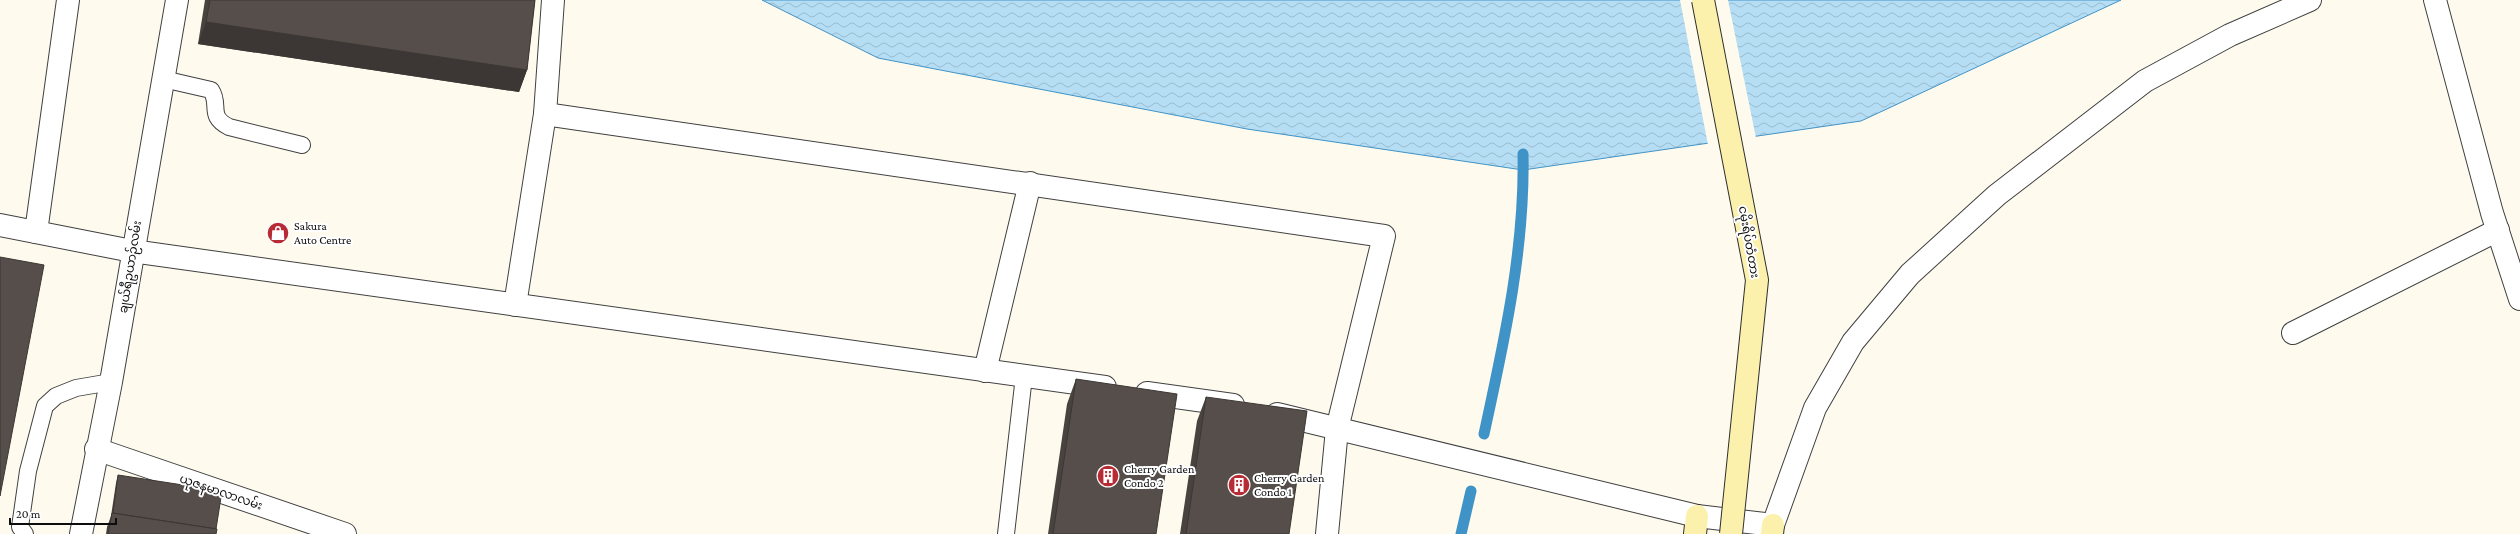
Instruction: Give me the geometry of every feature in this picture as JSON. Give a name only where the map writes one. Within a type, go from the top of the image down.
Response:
[{"type":"main road","name":"ငမိုးရိပ်တံတား","points":[[1703,0],[1757,280],[1731,534]]},
{"type":"street","points":[[36,232],[68,0]]},
{"type":"street","name":"ချယ်ရီဥယာဉ်လမ်း","points":[[81,534],[96,449],[111,382],[132,251],[177,0]]},
{"type":"street","points":[[515,305],[545,114],[554,0]]},
{"type":"street","points":[[0,224],[132,251],[1247,407],[1337,429],[1696,525],[1772,530],[1815,408],[1853,342],[1910,274],[1998,195],[2145,82],[2230,35],[2310,0]]},
{"type":"street","points":[[2435,0],[2498,230],[2520,299]]},
{"type":"street","points":[[545,114],[1030,183],[1384,236],[1337,429],[1327,534]]},
{"type":"street","points":[[985,370],[1030,183]]},
{"type":"street","points":[[2293,333],[2498,230]]},
{"type":"street","name":"ယုဇနမာလာလမ်း","points":[[96,449],[343,534]]},
{"type":"lane","points":[[162,80],[211,90],[215,97],[214,112],[220,123],[229,127],[302,146]]},
{"type":"lane","points":[[1006,534],[1024,376]]},
{"type":"lane","points":[[25,534],[20,527],[28,471],[45,406],[56,396],[76,388],[111,382]]},
{"type":"water","points":[[762,0],[2121,0],[1861,121],[1523,170],[1247,129],[878,58]]},
{"type":"pier","points":[[1680,0],[1728,0],[1756,138],[1708,145]]},
{"type":"building","points":[[210,0],[535,0],[527,70],[206,22]]},
{"type":"building","points":[[0,257],[44,265],[0,496]]},
{"type":"building","name":"Cherry Garden Condo 2","points":[[1076,379],[1177,394],[1156,534],[1053,534]]},
{"type":"building","name":"Cherry Garden Condo 1","points":[[1206,397],[1307,411],[1289,534],[1186,534]]},
{"type":"building","points":[[118,475],[222,491],[216,529],[113,513]]},
{"type":"building","points":[[112,513],[217,529],[216,534],[108,534]]},
{"type":"waterway","points":[[1484,434],[1506,330],[1517,260],[1523,190],[1523,154]]},
{"type":"waterway","points":[[1461,534],[1471,491]]},
{"type":"place","name":"Sakura Auto Centre","points":[[278,233]]},
{"type":"place","name":"Cherry Garden Condo 2","points":[[1108,476]]},
{"type":"place","name":"Cherry Garden Condo 1","points":[[1239,485]]}]
